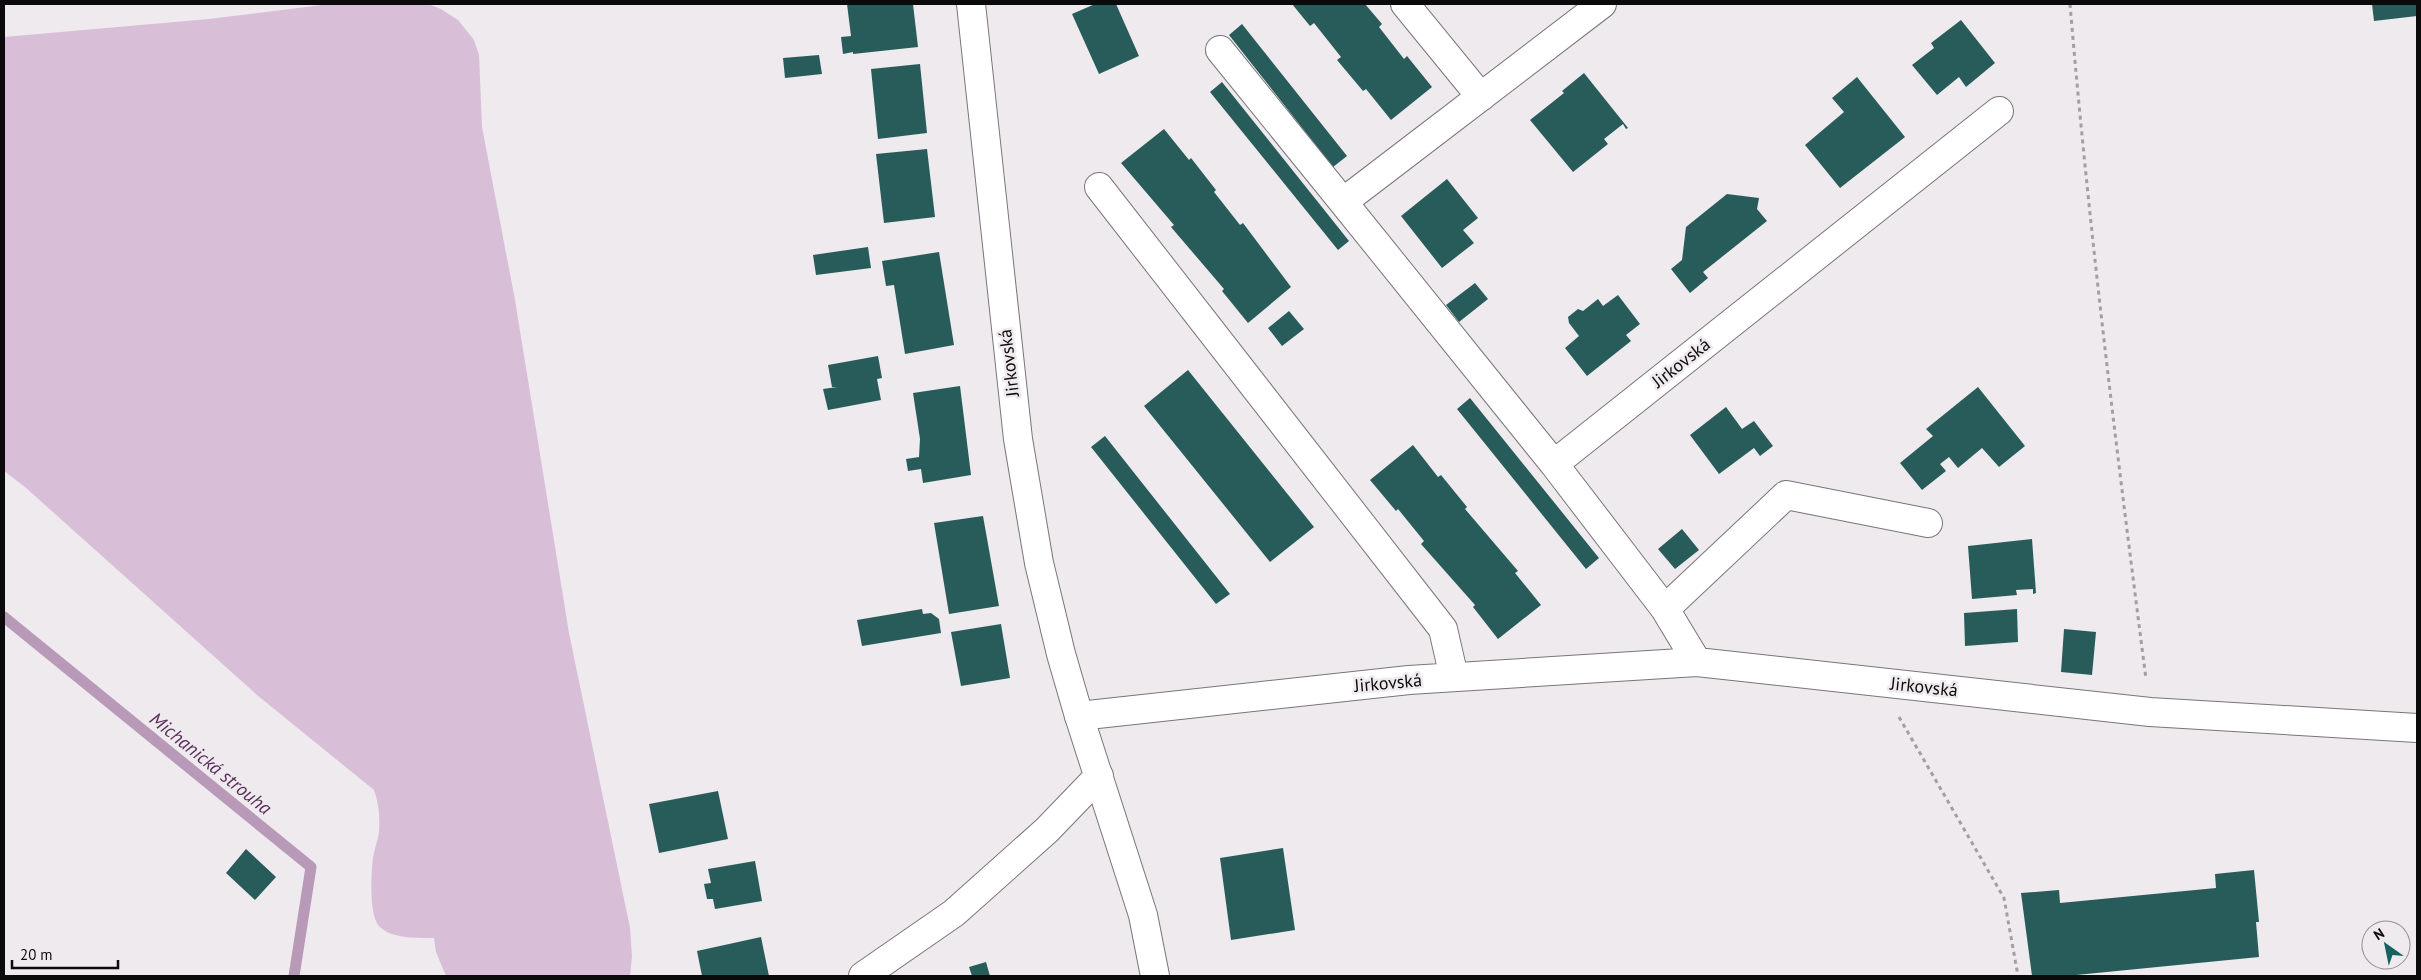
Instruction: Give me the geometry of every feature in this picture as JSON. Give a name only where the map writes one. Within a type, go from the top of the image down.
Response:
[{"type":"street","name":"Jirkovská","points":[[971,4],[1018,439],[1039,562],[1060,654],[1143,916],[1155,976]]},
{"type":"street","points":[[1406,4],[1481,97]]},
{"type":"street","points":[[1343,202],[1602,4]]},
{"type":"street","points":[[1220,50],[1554,464],[1665,609],[1698,662]]},
{"type":"street","name":"Jirkovská","points":[[1554,464],[1999,111]]},
{"type":"street","points":[[1099,186],[1443,630],[1454,677]]},
{"type":"street","points":[[1665,609],[1786,495],[1928,523]]},
{"type":"street","name":"Jirkovská","points":[[1079,716],[1399,681],[1698,662],[2150,712],[2417,728]]},
{"type":"street","points":[[862,976],[954,913],[1048,830],[1098,776]]},
{"type":"path","points":[[2070,4],[2084,169],[2106,368],[2150,712]]},
{"type":"path","points":[[1879,682],[2004,898],[2018,976]]},
{"type":"shaded area","points":[[330,4],[428,4],[441,9],[458,20],[474,40],[479,55],[482,127],[515,300],[569,633],[630,928],[632,956],[630,976],[446,976],[436,952],[434,938],[397,936],[379,926],[372,904],[371,883],[372,865],[379,826],[378,805],[374,790],[257,695],[25,487],[4,471],[4,37],[209,19]]},
{"type":"building","points":[[847,4],[913,4],[918,47],[843,54],[841,37],[851,36]]},
{"type":"building","points":[[1095,4],[1116,4],[1139,56],[1099,74],[1072,14]]},
{"type":"building","points":[[1292,4],[1365,4],[1382,24],[1379,27],[1404,59],[1407,56],[1432,87],[1391,120],[1366,89],[1363,91],[1337,60],[1341,57],[1314,23],[1310,26]]},
{"type":"building","points":[[2372,4],[2417,4],[2417,16],[2374,21]]},
{"type":"building","points":[[1961,20],[1995,63],[1966,87],[1959,77],[1937,95],[1912,65],[1934,48],[1931,43]]},
{"type":"building","points":[[1242,24],[1347,156],[1333,167],[1229,35]]},
{"type":"building","points":[[819,55],[822,74],[785,78],[783,58]]},
{"type":"building","points":[[920,64],[927,133],[878,139],[871,69]]},
{"type":"building","points":[[1584,73],[1628,128],[1626,129],[1623,124],[1604,139],[1608,144],[1573,172],[1530,120],[1564,93],[1562,91]]},
{"type":"building","points":[[1857,77],[1905,137],[1840,188],[1805,145],[1844,112],[1832,98]]},
{"type":"building","points":[[1222,82],[1349,241],[1338,250],[1210,92]]},
{"type":"building","points":[[1164,129],[1189,160],[1191,158],[1216,190],[1214,192],[1240,225],[1243,223],[1291,287],[1248,323],[1222,291],[1224,289],[1171,227],[1174,225],[1121,163]]},
{"type":"building","points":[[927,149],[935,217],[884,223],[876,154]]},
{"type":"building","points":[[1447,179],[1478,218],[1463,230],[1474,243],[1442,268],[1401,216]]},
{"type":"building","points":[[1727,194],[1759,198],[1757,209],[1767,221],[1703,272],[1708,278],[1690,293],[1671,269],[1682,260],[1686,227]]},
{"type":"building","points":[[868,247],[871,268],[816,275],[813,255]]},
{"type":"building","points":[[939,252],[954,345],[905,354],[894,285],[886,286],[882,261]]},
{"type":"building","points":[[1475,283],[1488,299],[1459,322],[1446,305]]},
{"type":"building","points":[[1618,295],[1640,324],[1626,335],[1631,341],[1587,376],[1565,348],[1579,336],[1569,323],[1568,317],[1578,309],[1583,311],[1598,299],[1603,306]]},
{"type":"building","points":[[1289,311],[1304,329],[1282,346],[1268,328]]},
{"type":"building","points":[[878,356],[882,378],[877,379],[881,400],[828,410],[823,389],[837,387],[832,387],[828,365]]},
{"type":"building","points":[[1188,370],[1314,527],[1270,562],[1144,406]]},
{"type":"building","points":[[960,386],[971,475],[923,483],[921,469],[908,471],[906,459],[919,457],[920,439],[913,393]]},
{"type":"building","points":[[1978,387],[2025,446],[1999,467],[1982,448],[1958,468],[1949,457],[1940,464],[1946,471],[1922,490],[1900,463],[1933,436],[1926,429]]},
{"type":"building","points":[[1470,398],[1599,558],[1586,569],[1457,409]]},
{"type":"building","points":[[1726,407],[1742,429],[1754,421],[1773,446],[1760,456],[1754,448],[1719,474],[1690,435]]},
{"type":"building","points":[[1105,436],[1230,594],[1216,604],[1091,447]]},
{"type":"building","points":[[1413,445],[1438,477],[1441,475],[1467,507],[1465,509],[1518,571],[1515,573],[1541,605],[1498,639],[1473,607],[1475,605],[1421,544],[1424,541],[1398,509],[1396,511],[1370,480]]},
{"type":"building","points":[[983,516],[999,606],[949,614],[934,523]]},
{"type":"building","points":[[1682,529],[1699,550],[1675,569],[1658,549]]},
{"type":"building","points":[[2032,539],[2036,593],[2033,594],[2033,589],[2016,590],[2017,595],[1972,599],[1968,546]]},
{"type":"building","points":[[922,609],[923,614],[931,613],[939,619],[941,633],[862,646],[857,620]]},
{"type":"building","points":[[2017,609],[2018,642],[1965,646],[1964,613]]},
{"type":"building","points":[[1001,624],[1010,678],[961,686],[951,632]]},
{"type":"building","points":[[2064,629],[2096,632],[2092,675],[2061,672]]},
{"type":"building","points":[[718,791],[728,839],[659,853],[649,804]]},
{"type":"building","points":[[1283,848],[1295,930],[1231,940],[1220,858]]},
{"type":"building","points":[[246,849],[276,877],[255,900],[226,873]]},
{"type":"building","points":[[755,861],[762,901],[715,909],[713,899],[707,899],[704,884],[711,883],[708,869]]},
{"type":"building","points":[[2254,870],[2259,922],[2256,922],[2259,957],[2066,976],[2032,976],[2021,893],[2059,890],[2060,903],[2216,888],[2215,874]]},
{"type":"building","points":[[761,937],[769,976],[702,976],[697,951]]},
{"type":"building","points":[[986,962],[990,976],[972,976],[969,967]]},
{"type":"waterway","name":"Michanická strouha","points":[[4,617],[311,867],[294,976]]}]
